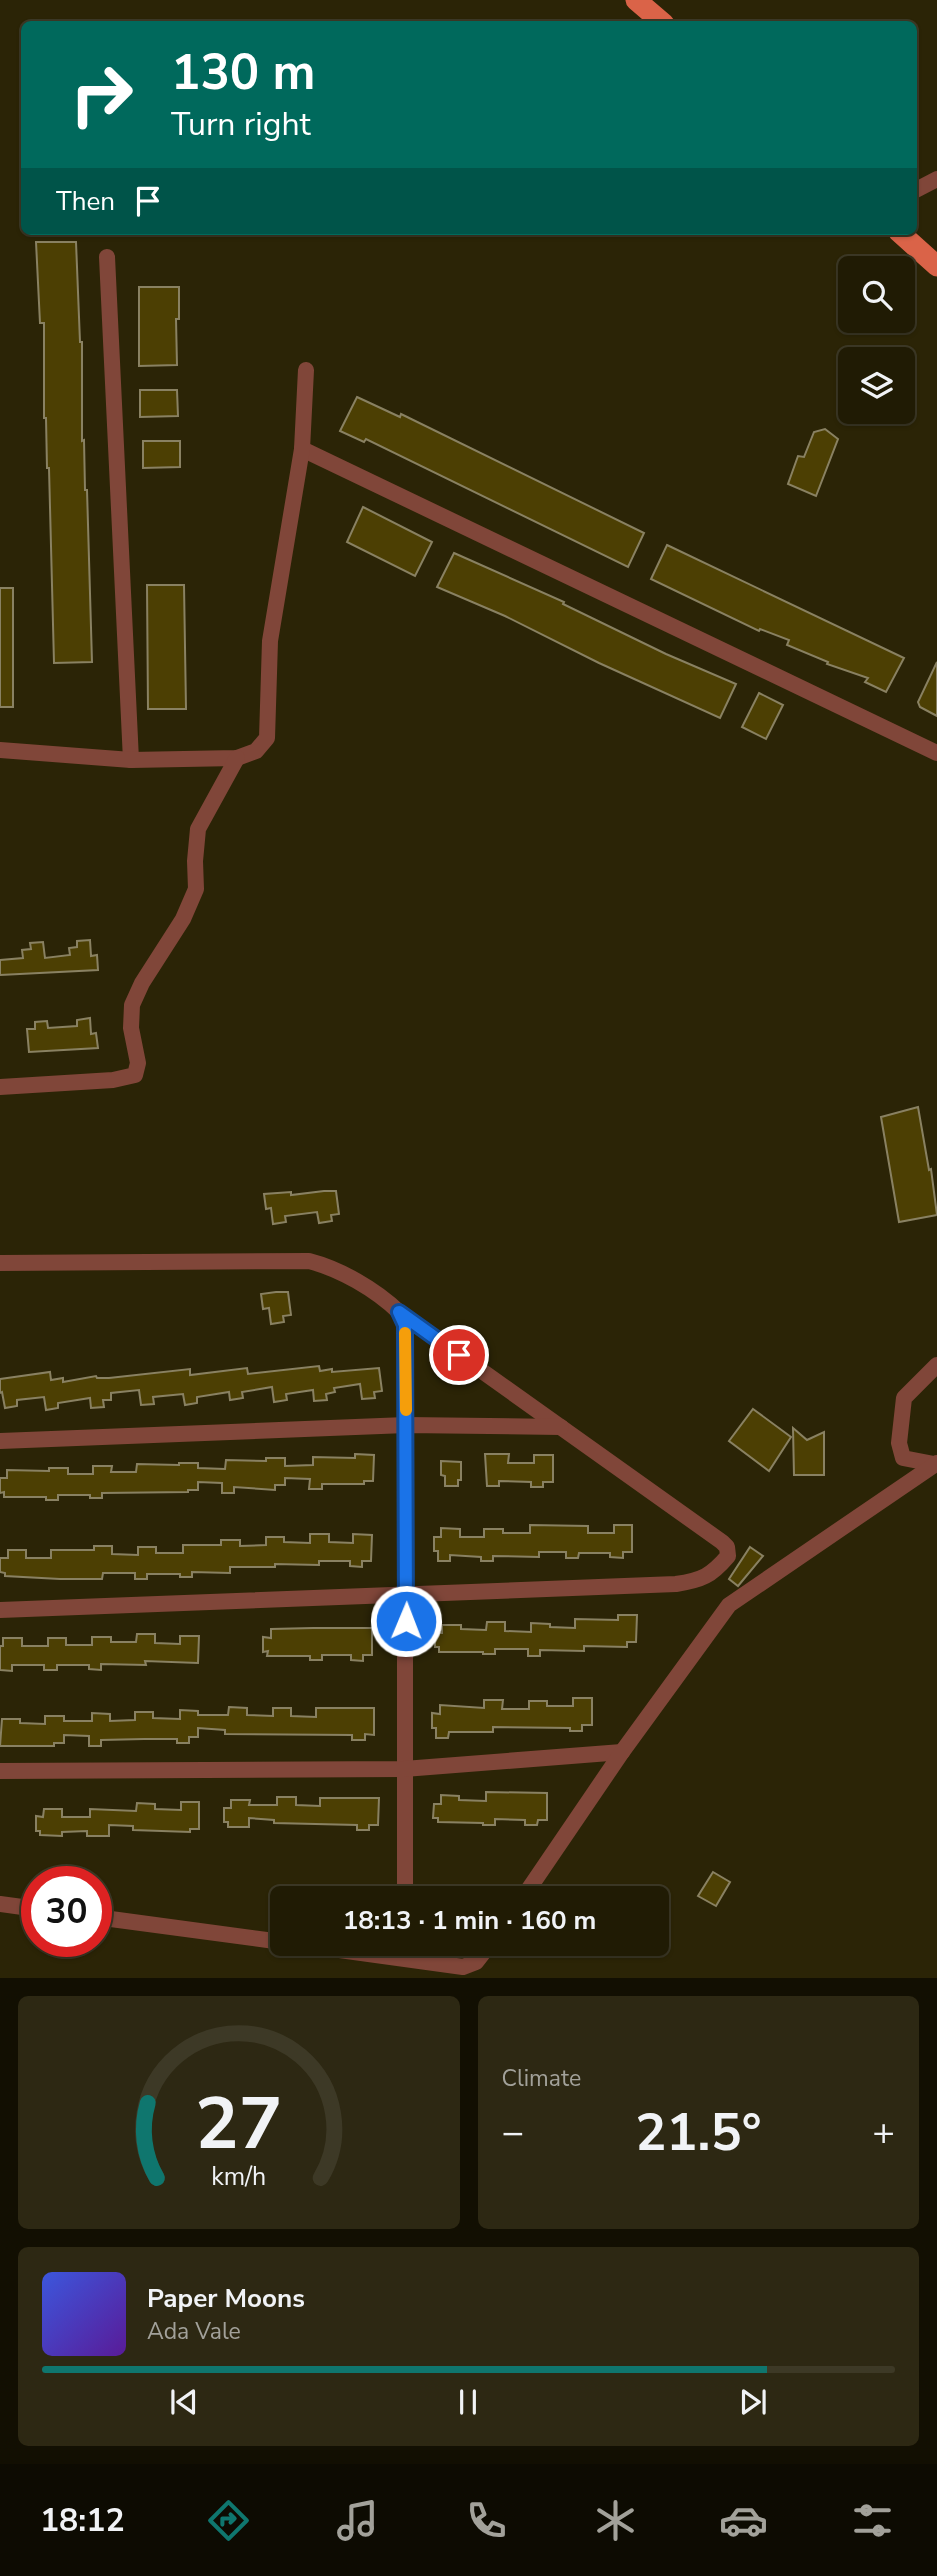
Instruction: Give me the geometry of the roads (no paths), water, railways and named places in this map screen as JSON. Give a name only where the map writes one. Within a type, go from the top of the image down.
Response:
[{"type":"main road","points":[[636,0],[660,21]]},
{"type":"main road","points":[[902,235],[937,266]]},
{"type":"street","points":[[917,189],[937,179]]},
{"type":"street","points":[[107,257],[131,761]]},
{"type":"street","points":[[0,750],[131,761],[237,758],[256,751],[267,738],[270,641],[302,449],[306,370]]},
{"type":"street","points":[[302,449],[937,753]]},
{"type":"street","points":[[0,1087],[113,1080],[135,1075],[138,1063],[131,1028],[132,1005],[142,983],[183,919],[197,889],[195,861],[198,829],[237,758]]},
{"type":"street","points":[[0,1263],[309,1261],[331,1267],[389,1303],[722,1542],[727,1547],[728,1556],[713,1574],[676,1584],[0,1610]]},
{"type":"street","points":[[399,1312],[405,1325],[405,1886]]},
{"type":"street","points":[[936,1463],[903,1458],[899,1443],[904,1398],[937,1365]]},
{"type":"street","points":[[0,1441],[406,1425],[561,1426]]},
{"type":"street","points":[[531,1886],[622,1752],[729,1605],[936,1463]]},
{"type":"street","points":[[0,1771],[404,1769],[622,1752]]},
{"type":"street","points":[[0,1904],[21,1907]]},
{"type":"street","points":[[112,1919],[270,1940]]},
{"type":"street","points":[[421,1956],[463,1967],[471,1966],[480,1956]]}]
